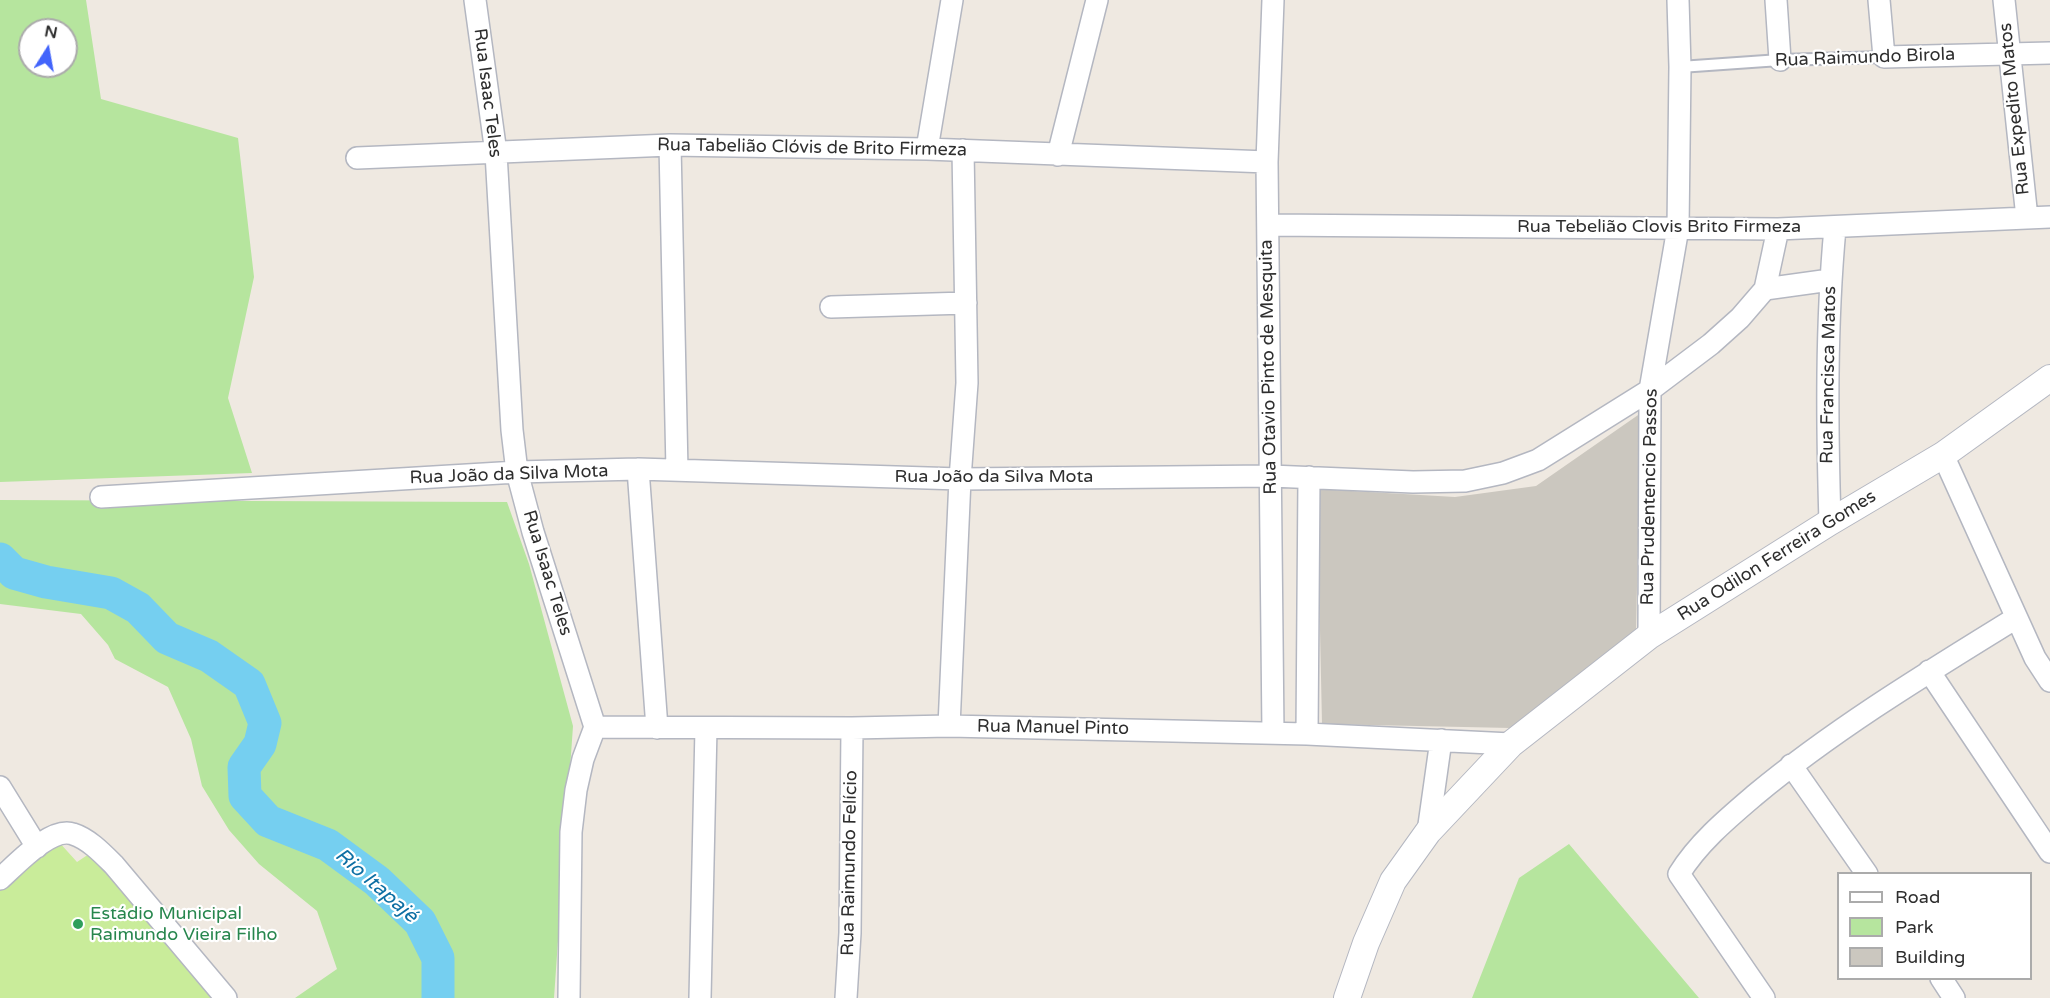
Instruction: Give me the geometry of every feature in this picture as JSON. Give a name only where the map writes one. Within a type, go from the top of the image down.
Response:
[{"type":"street","name":"Rua Isaac Teles","points":[[475,0],[496,153],[512,430],[517,472],[533,532],[595,727]]},
{"type":"street","points":[[927,149],[952,0]]},
{"type":"street","points":[[1058,155],[1098,0]]},
{"type":"street","name":"Rua Otavio Pinto de Mesquita","points":[[1273,0],[1267,162],[1273,733]]},
{"type":"street","name":"Rua Prudentencio Passos","points":[[1649,636],[1650,390],[1678,228],[1680,67],[1678,0]]},
{"type":"street","points":[[1776,0],[1780,60]]},
{"type":"street","points":[[1879,0],[1884,57]]},
{"type":"street","name":"Rua Expedito Matos","points":[[2004,0],[2027,218]]},
{"type":"street","name":"Rua Raimundo Birola","points":[[1884,57],[2050,53]]},
{"type":"street","name":"Rua Tabelião Clóvis de Brito Firmeza","points":[[357,158],[670,146],[927,149],[1267,162]]},
{"type":"street","points":[[670,146],[677,470]]},
{"type":"street","points":[[949,726],[960,479],[967,383],[963,150]]},
{"type":"street","name":"Rua Tebelião Clovis Brito Firmeza","points":[[1268,225],[1778,229],[2050,217]]},
{"type":"street","name":"Rua Francisca Matos","points":[[1830,522],[1828,462],[1830,280],[1835,228]]},
{"type":"street","name":"Rua João da Silva Mota","points":[[101,497],[517,472],[638,469],[960,479],[1271,476],[1413,482],[1465,481],[1503,473],[1538,460],[1650,390],[1725,331],[1740,318],[1765,289],[1778,229]]},
{"type":"street","points":[[1765,289],[1830,280]]},
{"type":"street","points":[[831,308],[966,303]]},
{"type":"street","name":"Rua Odilon Ferreira Gomes","points":[[1347,998],[1366,943],[1393,881],[1428,832],[1511,744],[1649,636],[1943,454],[2050,378]]},
{"type":"street","points":[[1943,454],[2016,618],[2035,658],[2050,681]]},
{"type":"street","points":[[638,469],[657,728]]},
{"type":"street","points":[[1307,734],[1309,477]]},
{"type":"street","points":[[1764,998],[1679,874],[1686,863],[1718,828],[1791,765],[1929,671],[2016,618]]},
{"type":"street","points":[[1929,671],[2050,852]]},
{"type":"street","name":"Rua Manuel Pinto","points":[[595,727],[949,726],[1307,734],[1511,744]]},
{"type":"street","points":[[569,998],[571,832],[576,790],[583,759],[595,727]]},
{"type":"street","points":[[700,998],[706,728]]},
{"type":"street","name":"Rua Raimundo Felício","points":[[846,998],[850,933],[852,728]]},
{"type":"street","points":[[1428,832],[1441,741]]},
{"type":"street","points":[[1791,765],[1866,872]]},
{"type":"street","points":[[0,787],[37,847]]},
{"type":"street","points":[[0,879],[50,838],[63,832],[74,834],[98,849],[114,865],[226,998]]},
{"type":"street","points":[[1942,980],[1954,998]]},
{"type":"lane","name":"Rua Raimundo Birola","points":[[1680,67],[1780,60],[1884,57]]},
{"type":"green space","points":[[0,0],[86,0],[101,99],[238,138],[254,277],[228,398],[252,473],[0,482]]},
{"type":"green space","points":[[0,500],[507,502],[529,564],[573,726],[554,998],[295,998],[337,969],[317,911],[259,864],[229,830],[202,786],[191,739],[168,687],[115,659],[108,645],[81,614],[0,604]]},
{"type":"green space","name":"Estádio Municipal Raimundo Vieira Filho","points":[[58,841],[77,862],[92,852],[219,998],[0,998],[0,889]]},
{"type":"green space","points":[[1569,844],[1699,998],[1472,998],[1519,878]]},
{"type":"building","points":[[1641,413],[1636,630],[1511,728],[1322,724],[1317,489],[1455,497],[1536,486]]},
{"type":"waterway","name":"Rio Itapajé","points":[[0,559],[14,573],[46,582],[111,593],[138,608],[167,638],[209,656],[249,684],[265,723],[260,744],[244,767],[245,796],[268,821],[328,845],[377,881],[420,922],[438,958],[438,998]]},
{"type":"place","name":"Estádio Municipal Raimundo Vieira Filho","points":[[78,924]]}]
